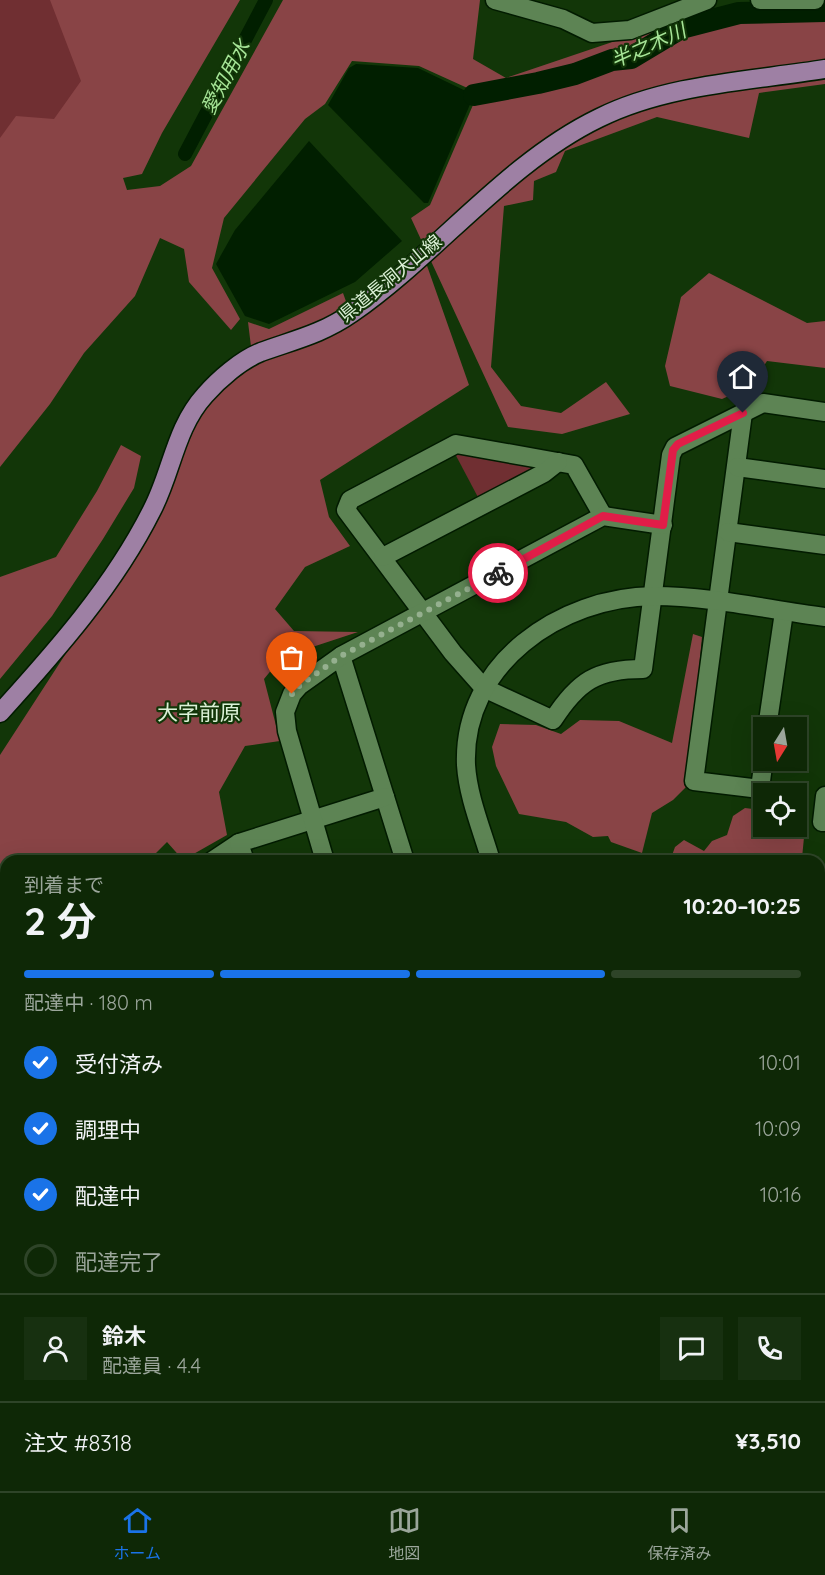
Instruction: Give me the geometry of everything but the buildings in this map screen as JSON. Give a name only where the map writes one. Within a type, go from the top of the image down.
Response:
[{"type":"main road","name":"県道長洞犬山線","points":[[0,713],[65,641],[115,570],[153,509],[184,426],[203,397],[222,377],[259,353],[306,339],[352,314],[558,141],[600,117],[654,97],[825,69]]},
{"type":"street","points":[[495,0],[563,19],[592,33],[630,30],[707,0]]},
{"type":"street","points":[[760,0],[815,0]]},
{"type":"street","points":[[603,516],[574,465],[456,444],[350,500],[346,510],[453,653],[484,688],[553,720],[570,694],[595,675],[618,669],[644,669],[673,450],[678,444],[763,404],[825,412]]},
{"type":"street","points":[[743,413],[694,781],[760,789],[762,771]]},
{"type":"street","points":[[383,557],[543,473],[558,462]]},
{"type":"street","points":[[737,467],[825,479]]},
{"type":"street","points":[[323,855],[287,731],[285,712],[292,694],[299,686],[341,656],[603,516],[663,525]]},
{"type":"street","points":[[728,532],[825,545]]},
{"type":"street","points":[[489,855],[470,792],[466,765],[467,736],[471,714],[484,688],[507,655],[531,636],[564,617],[613,601],[652,596],[717,602],[825,617]]},
{"type":"street","points":[[769,717],[784,612]]},
{"type":"street","points":[[341,656],[403,855]]},
{"type":"street","points":[[825,796],[822,822],[825,822]]},
{"type":"street","points":[[221,855],[239,843],[313,822],[385,797]]},
{"type":"street","points":[[239,843],[243,855]]},
{"type":"shaded area","points":[[0,0],[88,0],[106,34],[0,386]]},
{"type":"shaded area","points":[[50,0],[240,0],[162,133],[142,174],[123,178],[127,190],[160,186],[191,166],[283,0],[480,0],[473,59],[506,78],[639,33],[729,9],[825,5],[825,84],[759,93],[749,138],[657,117],[565,151],[556,172],[534,181],[533,200],[504,206],[491,367],[521,406],[561,413],[606,382],[630,414],[562,434],[508,427],[411,218],[430,205],[476,98],[474,91],[419,66],[352,61],[325,104],[305,119],[224,218],[212,268],[240,319],[231,330],[189,282],[184,249],[160,238],[135,296],[84,353],[50,404],[0,467],[0,138],[16,116],[54,119],[81,81]]},
{"type":"shaded area","points":[[356,64],[418,68],[474,95],[428,203],[424,203],[328,105],[349,68]]},
{"type":"shaded area","points":[[309,141],[402,241],[355,282],[269,324],[245,316],[216,264],[235,230]]},
{"type":"shaded area","points":[[425,260],[469,385],[320,480],[329,517],[350,546],[305,567],[275,609],[294,631],[358,632],[282,657],[264,679],[280,741],[245,746],[219,792],[227,835],[192,855],[179,855],[167,842],[154,855],[0,855],[0,755],[159,510],[205,404],[253,363],[248,322],[269,329],[343,293],[353,321]]},
{"type":"shaded area","points":[[709,273],[807,323],[825,321],[825,368],[767,361],[751,386],[722,399],[670,386],[665,366],[681,297]]},
{"type":"shaded area","points":[[121,445],[141,456],[134,488],[52,616],[0,679],[0,577],[56,557],[97,491]]},
{"type":"shaded area","points":[[453,450],[548,463],[480,501]]},
{"type":"shaded area","points":[[693,634],[702,637],[688,785],[673,800],[652,813],[642,853],[611,842],[608,836],[593,837],[566,822],[519,814],[496,766],[492,747],[500,724],[536,725],[561,734],[580,720],[619,721],[672,743]]},
{"type":"shaded area","points":[[745,808],[753,809],[753,837],[804,837],[802,855],[672,855],[675,847],[684,840],[704,851],[712,841],[727,835],[733,816]]},
{"type":"waterway","name":"愛知用水","points":[[185,154],[266,0]]},
{"type":"waterway","name":"半之木川","points":[[474,95],[538,83],[575,74],[612,60],[631,58],[681,28],[739,13],[825,11]]},
{"type":"way so far","points":[[292,694],[299,686],[341,656],[498,573]]},
{"type":"district","name":"大字前原","points":[[199,712]]},
{"type":"route","points":[[498,573],[603,516],[663,525],[671,455],[675,447],[743,413]]}]
